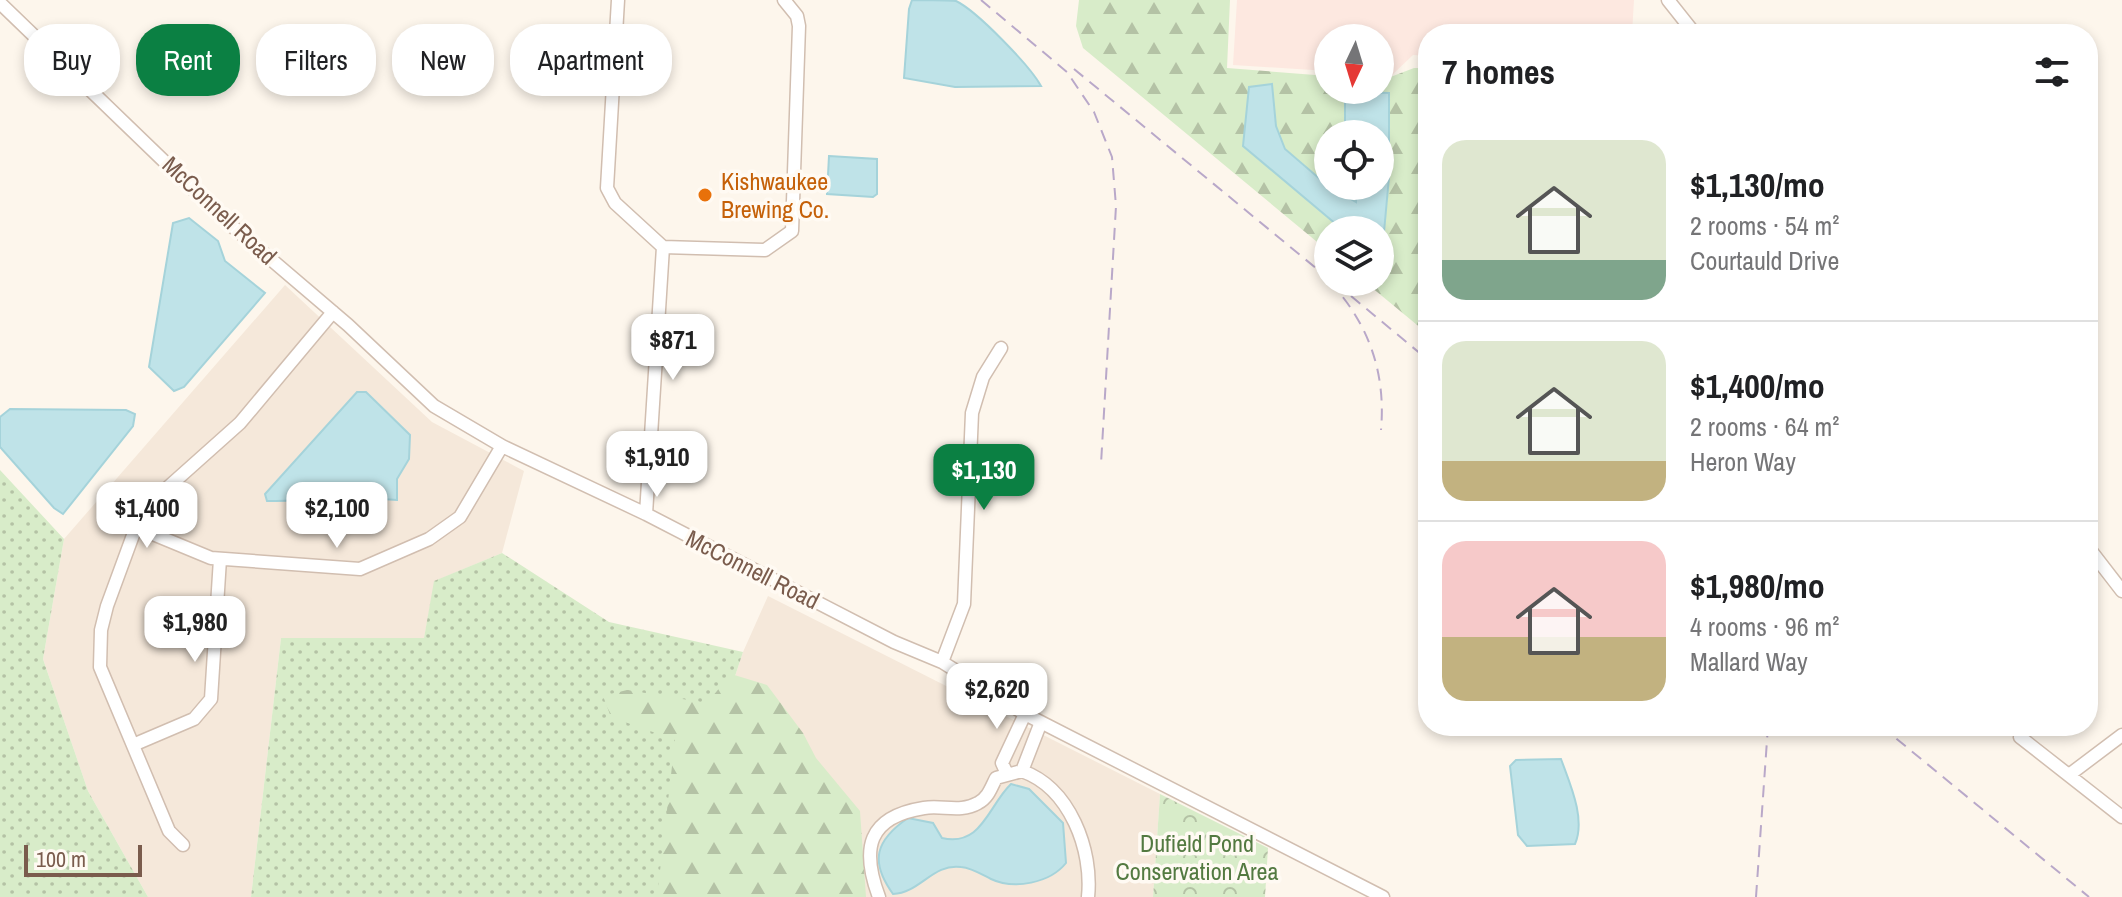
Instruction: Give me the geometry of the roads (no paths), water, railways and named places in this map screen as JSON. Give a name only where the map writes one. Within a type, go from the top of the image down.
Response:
[{"type":"street","points":[[618,0],[607,188],[615,203],[663,247],[765,250],[792,231],[799,26],[797,16],[784,0]]},
{"type":"street","points":[[1668,0],[1687,24]]},
{"type":"street","name":"McConnell Road","points":[[0,3],[226,221],[333,312],[434,406],[502,446],[646,514],[872,631],[942,662],[1025,714],[1383,897]]},
{"type":"street","points":[[646,514],[663,247]]},
{"type":"street","points":[[183,845],[169,831],[100,667],[101,630],[107,606],[136,527],[156,498],[240,423],[333,312]]},
{"type":"street","points":[[942,662],[964,604],[972,413],[983,377],[1001,348]]},
{"type":"street","points":[[136,527],[177,546],[220,559],[360,569],[429,539],[460,517],[502,446]]},
{"type":"street","points":[[133,745],[194,719],[211,699],[220,559]]},
{"type":"street","points":[[2098,560],[2122,591]]},
{"type":"street","points":[[879,897],[867,856],[875,830],[896,816],[925,808],[976,805],[986,797],[1004,768],[1025,714]]},
{"type":"street","points":[[1022,771],[1041,722]]},
{"type":"street","points":[[2069,775],[2122,735]]},
{"type":"street","points":[[2020,737],[2122,817]]},
{"type":"street","points":[[1004,768],[1035,775],[1065,806],[1081,836],[1091,872],[1088,897]]},
{"type":"water","points":[[912,0],[956,1],[965,7],[1002,40],[1041,86],[955,87],[904,78]]},
{"type":"water","points":[[1272,84],[1276,126],[1285,149],[1314,174],[1314,200],[1387,200],[1385,216],[1326,216],[1243,146],[1249,87]]},
{"type":"water","points":[[1345,104],[1389,104],[1389,120],[1345,120]]},
{"type":"water","points":[[829,156],[877,159],[877,194],[873,197],[827,194]]},
{"type":"water","points":[[189,218],[218,241],[225,261],[265,293],[184,387],[174,391],[149,367],[173,223]]},
{"type":"water","points":[[357,392],[366,392],[410,435],[409,459],[397,479],[397,500],[267,501],[265,494]]},
{"type":"water","points":[[10,409],[126,410],[135,414],[133,426],[63,514],[54,508],[0,447],[0,417]]},
{"type":"water","points":[[1561,759],[1578,813],[1575,844],[1527,846],[1518,835],[1510,766],[1516,760]]},
{"type":"water","points":[[1011,784],[1029,789],[1063,823],[1066,863],[1059,870],[1031,883],[1010,884],[969,869],[951,867],[942,869],[911,889],[893,894],[885,882],[879,861],[883,843],[897,826],[908,818],[933,823],[942,838],[966,836],[983,823]]},
{"type":"railway","points":[[981,0],[1067,72],[1094,112],[1112,157],[1116,206],[1101,464]]},
{"type":"railway","points":[[1074,69],[1314,266]]},
{"type":"railway","points":[[1342,296],[1365,332],[1372,350],[1381,389],[1381,430]]},
{"type":"railway","points":[[1351,296],[1418,352]]},
{"type":"railway","points":[[1756,897],[1767,736]]},
{"type":"railway","points":[[1893,736],[2089,897]]},
{"type":"place","name":"Kishwaukee Brewing Co.","points":[[705,195]]},
{"type":"park label","name":"Dufield Pond Conservation Area","points":[[1197,857]]}]
